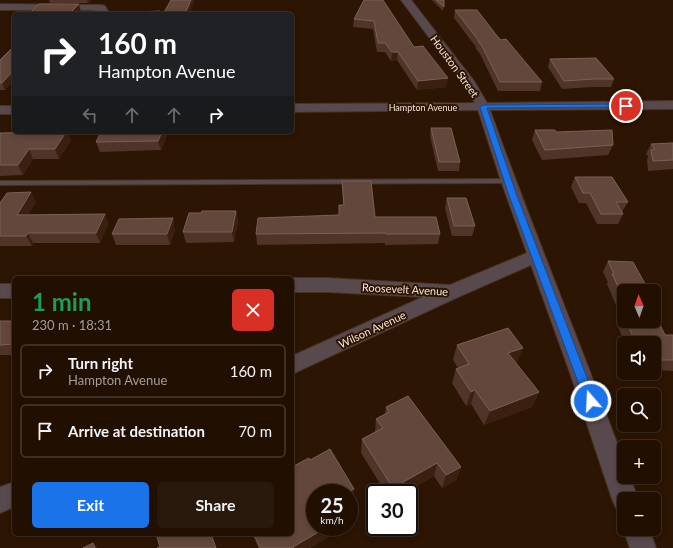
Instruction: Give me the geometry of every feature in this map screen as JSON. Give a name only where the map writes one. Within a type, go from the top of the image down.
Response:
[{"type":"street","name":"Houston Street","points":[[406,0],[470,83],[483,107],[535,256],[581,373],[623,492]]},
{"type":"street","points":[[0,7],[90,7],[102,8],[105,12]]},
{"type":"street","name":"Hampton Avenue","points":[[294,108],[673,105]]},
{"type":"street","points":[[0,110],[12,110]]},
{"type":"street","name":"Roosevelt Avenue","points":[[294,285],[327,285],[452,292],[535,256]]},
{"type":"street","points":[[0,291],[12,291]]},
{"type":"street","name":"Wilson Avenue","points":[[294,365],[452,292]]},
{"type":"street","points":[[0,500],[12,495]]},
{"type":"street","points":[[638,536],[642,548]]},
{"type":"lane","points":[[0,183],[508,180]]},
{"type":"building","points":[[171,0],[191,0],[186,12],[164,12]]},
{"type":"building","points":[[364,0],[383,0],[414,47],[423,46],[448,78],[418,81],[398,52],[392,52],[385,43],[378,43],[374,21],[354,19]]},
{"type":"building","points":[[436,0],[444,0],[444,7]]},
{"type":"building","points":[[39,4],[79,4],[71,12],[31,12]]},
{"type":"building","points":[[455,10],[477,10],[498,37],[501,40],[506,39],[542,82],[500,82],[479,41]]},
{"type":"building","points":[[160,11],[160,12],[136,12]]},
{"type":"building","points":[[12,48],[12,72],[2,83],[0,83],[0,60]]},
{"type":"building","points":[[596,58],[614,79],[564,81],[550,59]]},
{"type":"building","points":[[431,128],[451,128],[460,162],[439,162]]},
{"type":"building","points":[[535,130],[555,130],[556,132],[612,130],[613,145],[545,150]]},
{"type":"building","points":[[0,133],[65,134],[55,149],[29,149],[18,165],[0,165]]},
{"type":"building","points":[[100,134],[161,134],[158,141],[96,142]]},
{"type":"building","points":[[673,143],[673,160],[653,161],[651,150],[655,149],[651,144]]},
{"type":"building","points":[[575,177],[612,177],[628,202],[616,202],[623,214],[601,214],[590,193],[583,193]]},
{"type":"building","points":[[342,181],[371,181],[375,217],[436,217],[440,234],[256,234],[258,218],[339,215],[339,205],[344,205]]},
{"type":"building","points":[[31,192],[17,215],[105,214],[96,233],[28,233],[26,236],[0,236],[0,203],[7,193]]},
{"type":"building","points":[[447,198],[466,198],[475,226],[454,226]]},
{"type":"building","points":[[202,211],[236,211],[232,232],[183,232],[189,213],[201,213]]},
{"type":"building","points":[[173,218],[167,234],[112,234],[119,219]]},
{"type":"building","points":[[608,261],[633,262],[645,284],[617,284],[612,274],[614,274]]},
{"type":"building","points":[[0,321],[12,321],[12,344],[0,345]]},
{"type":"building","points":[[661,327],[665,335],[673,335],[673,360],[661,360],[661,336],[633,336],[629,328]]},
{"type":"building","points":[[508,328],[523,348],[508,353],[539,392],[490,411],[475,390],[471,392],[456,369],[469,364],[457,345]]},
{"type":"building","points":[[408,396],[461,467],[446,475],[437,463],[400,484],[390,484],[362,439],[383,428],[376,419],[389,412],[386,407]]},
{"type":"building","points":[[330,449],[351,484],[306,484],[306,536],[312,536],[293,547],[294,548],[260,548],[255,536],[294,536],[294,466],[309,458],[310,460]]},
{"type":"building","points":[[157,536],[212,536],[216,548],[157,548],[160,547]]},
{"type":"building","points":[[93,543],[95,548],[83,548]]},
{"type":"route","points":[[591,401],[535,256],[483,107],[626,106]]}]
